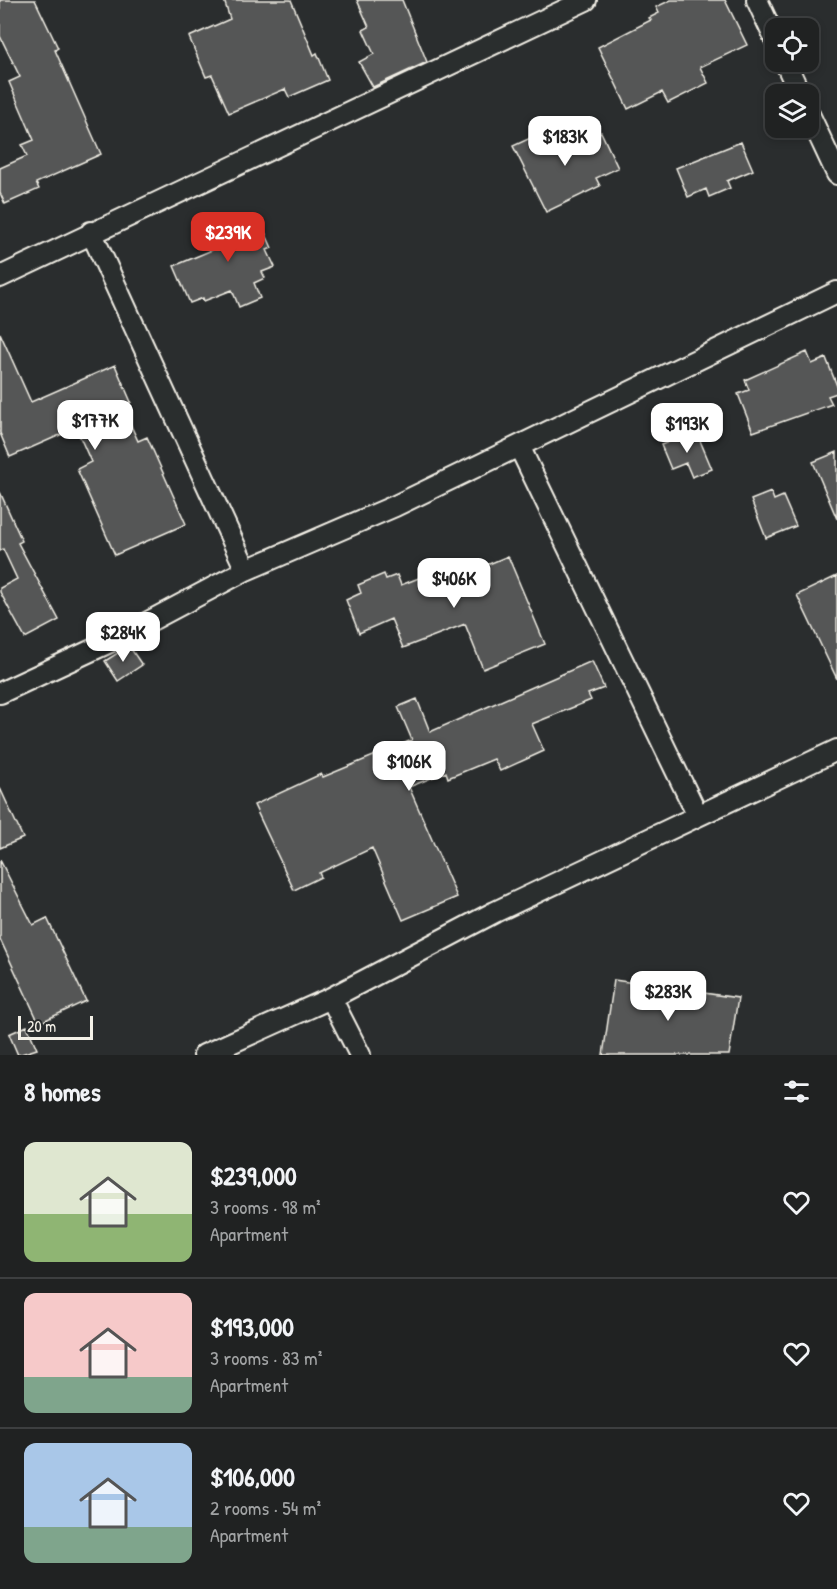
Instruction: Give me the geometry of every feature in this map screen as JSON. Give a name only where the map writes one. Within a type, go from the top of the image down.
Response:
[{"type":"street","points":[[0,277],[586,0]]},
{"type":"street","points":[[757,0],[765,18]]},
{"type":"street","points":[[819,136],[837,174]]},
{"type":"street","points":[[91,232],[246,570]]},
{"type":"street","points":[[0,693],[116,639],[246,570],[395,506],[837,292]]},
{"type":"street","points":[[519,446],[697,814]]},
{"type":"street","points":[[204,1055],[331,998],[495,912],[697,814],[837,750]]},
{"type":"street","points":[[331,998],[360,1055]]},
{"type":"building","points":[[0,0],[35,0],[58,48],[55,50],[101,154],[36,183],[39,189],[5,204],[0,193],[0,168],[27,156],[22,145],[34,140],[9,82],[20,77],[0,36]]},
{"type":"building","points":[[224,0],[291,0],[314,55],[317,53],[328,80],[289,97],[285,89],[229,113],[212,75],[206,77],[189,37],[230,19]]},
{"type":"building","points":[[357,0],[402,0],[427,62],[373,87],[359,62],[374,54],[363,30],[369,27]]},
{"type":"building","points":[[671,0],[725,0],[747,45],[700,67],[708,83],[668,103],[662,92],[628,109],[598,47],[651,20],[649,18],[659,13],[656,7]]},
{"type":"building","points":[[601,132],[618,168],[596,178],[600,186],[546,212],[513,146],[537,135],[543,148],[574,133],[579,143]]},
{"type":"building","points":[[741,142],[753,170],[727,181],[730,188],[709,197],[706,189],[688,197],[676,168]]},
{"type":"building","points":[[234,218],[237,223],[247,219],[251,227],[261,223],[272,248],[267,250],[275,267],[262,272],[265,278],[254,283],[260,298],[239,307],[232,290],[204,301],[203,298],[190,303],[174,266],[212,250],[203,231]]},
{"type":"building","points":[[0,333],[31,402],[115,365],[131,402],[122,406],[138,441],[147,437],[186,524],[115,555],[77,469],[91,462],[76,428],[10,457],[0,433]]},
{"type":"building","points":[[807,352],[812,364],[826,358],[837,386],[837,393],[828,396],[832,404],[753,432],[738,394],[749,390],[745,380]]},
{"type":"building","points":[[696,431],[712,469],[692,477],[686,463],[671,469],[661,445]]},
{"type":"building","points":[[837,452],[837,519],[813,462]]},
{"type":"building","points":[[0,492],[22,541],[18,543],[59,620],[25,638],[0,592],[0,588],[17,579],[3,549],[0,551]]},
{"type":"building","points":[[771,492],[774,500],[783,496],[796,526],[766,538],[751,500]]},
{"type":"building","points":[[508,556],[545,644],[483,669],[465,624],[403,648],[391,619],[359,633],[346,600],[361,593],[358,585],[384,574],[386,579],[397,575],[401,585],[465,560],[470,572]]},
{"type":"building","points":[[837,576],[837,679],[797,595]]},
{"type":"building","points":[[129,646],[142,665],[118,681],[105,661]]},
{"type":"building","points":[[592,661],[604,688],[588,694],[591,700],[532,724],[544,751],[500,771],[494,759],[448,778],[446,772],[409,787],[457,897],[403,920],[372,848],[319,873],[321,877],[294,890],[254,805],[321,774],[323,777],[412,740],[398,707],[417,699],[430,732]]},
{"type":"building","points":[[0,788],[23,838],[0,848]]},
{"type":"building","points":[[0,860],[33,925],[47,918],[86,1001],[39,1023],[0,939]]},
{"type":"building","points":[[614,980],[738,998],[729,1055],[603,1055]]},
{"type":"building","points":[[27,1026],[37,1049],[18,1055],[9,1034]]}]
